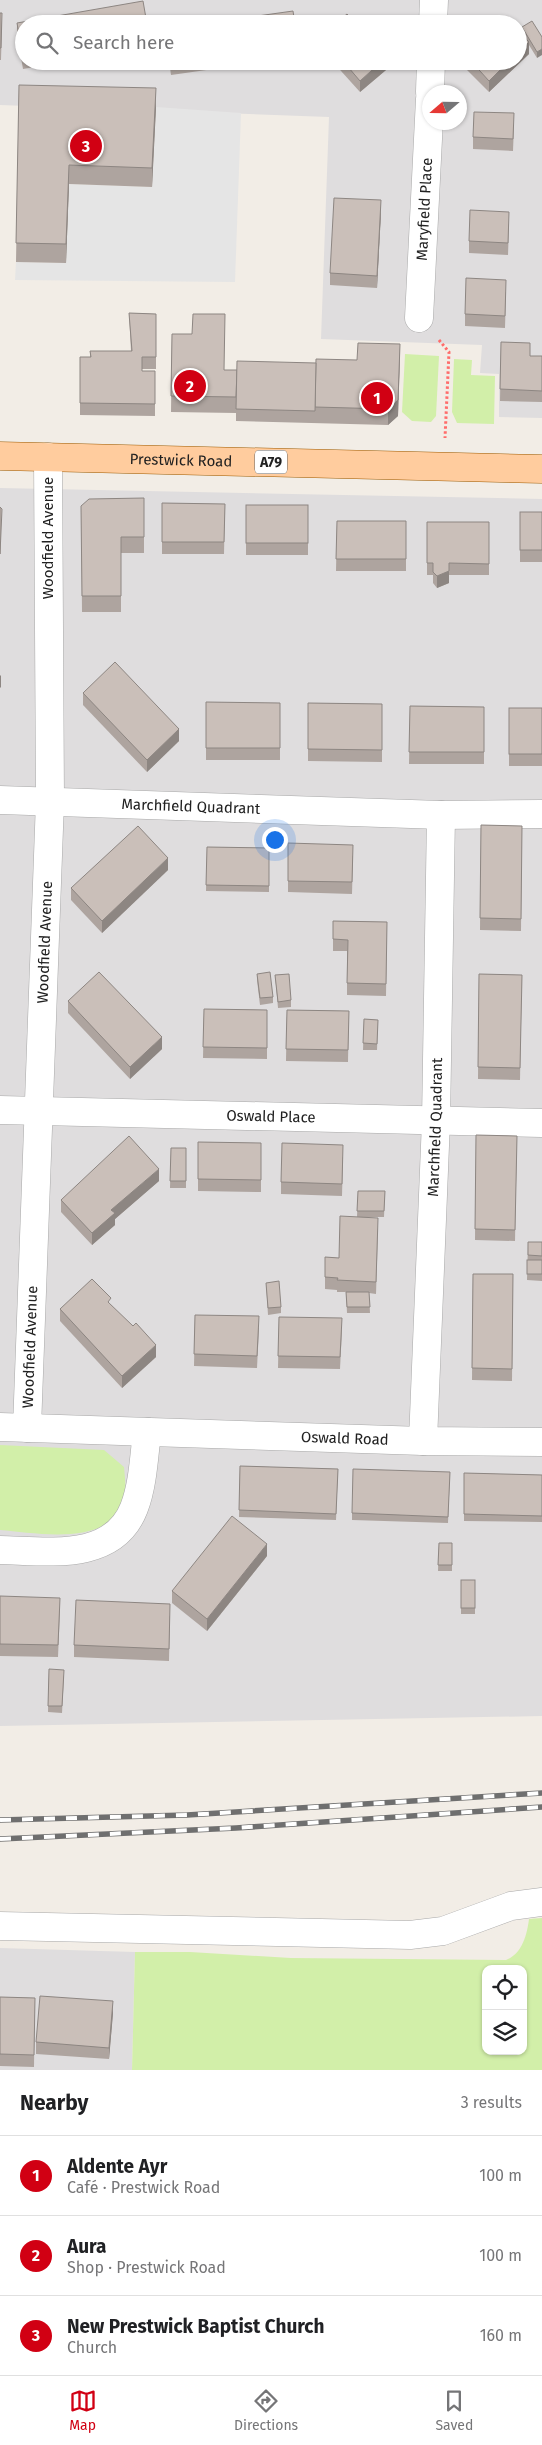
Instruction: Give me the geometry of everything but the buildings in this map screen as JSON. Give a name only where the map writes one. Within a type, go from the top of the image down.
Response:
[{"type":"main road","name":"Prestwick Road","points":[[0,456],[542,469]]},
{"type":"street","points":[[433,15],[434,0]]},
{"type":"street","points":[[430,85],[431,70]]},
{"type":"street","name":"Maryfield Place","points":[[419,318],[428,130]]},
{"type":"street","name":"Woodfield Avenue","points":[[27,1428],[50,801],[48,457]]},
{"type":"street","name":"Marchfield Quadrant","points":[[0,800],[442,814],[542,814]]},
{"type":"street","name":"Marchfield Quadrant","points":[[423,1441],[436,1121],[442,814]]},
{"type":"street","name":"Oswald Place","points":[[0,1110],[542,1124]]},
{"type":"street","name":"Oswald Road","points":[[0,1427],[423,1441],[542,1442]]},
{"type":"street","points":[[0,1550],[72,1551],[98,1546],[123,1530],[135,1507],[147,1432]]},
{"type":"street","points":[[0,1926],[410,1935],[443,1931],[511,1906],[542,1902]]},
{"type":"path","points":[[419,318],[448,352],[445,442],[464,467]]},
{"type":"shaded area","points":[[0,0],[542,0],[542,418],[499,417],[499,374],[480,373],[482,345],[321,339],[329,117],[0,105]]},
{"type":"shaded area","points":[[156,107],[241,113],[235,282],[15,280],[16,262],[66,263],[69,184],[152,187]]},
{"type":"shaded area","points":[[0,488],[542,499],[542,1716],[0,1726]]},
{"type":"shaded area","points":[[0,1948],[135,1952],[132,2070],[0,2070]]},
{"type":"green space","points":[[405,354],[439,356],[436,416],[431,422],[412,421],[402,412]]},
{"type":"green space","points":[[454,359],[472,360],[471,375],[495,376],[494,424],[457,423],[452,412]]},
{"type":"green space","points":[[0,1445],[104,1450],[124,1467],[125,1495],[121,1510],[111,1521],[98,1528],[82,1532],[48,1534],[0,1530]]},
{"type":"green space","points":[[542,1918],[542,2070],[132,2070],[135,1952],[190,1952],[291,1958],[506,1960],[520,1949],[527,1931],[529,1919]]},
{"type":"railway","points":[[0,1820],[187,1815],[542,1793]]},
{"type":"railway","points":[[0,1839],[236,1828],[542,1807]]},
{"type":"place","name":"New Prestwick Baptist Church","points":[[86,146]]},
{"type":"place","name":"Aura","points":[[190,386]]},
{"type":"place","name":"Aldente Ayr","points":[[377,398]]}]
